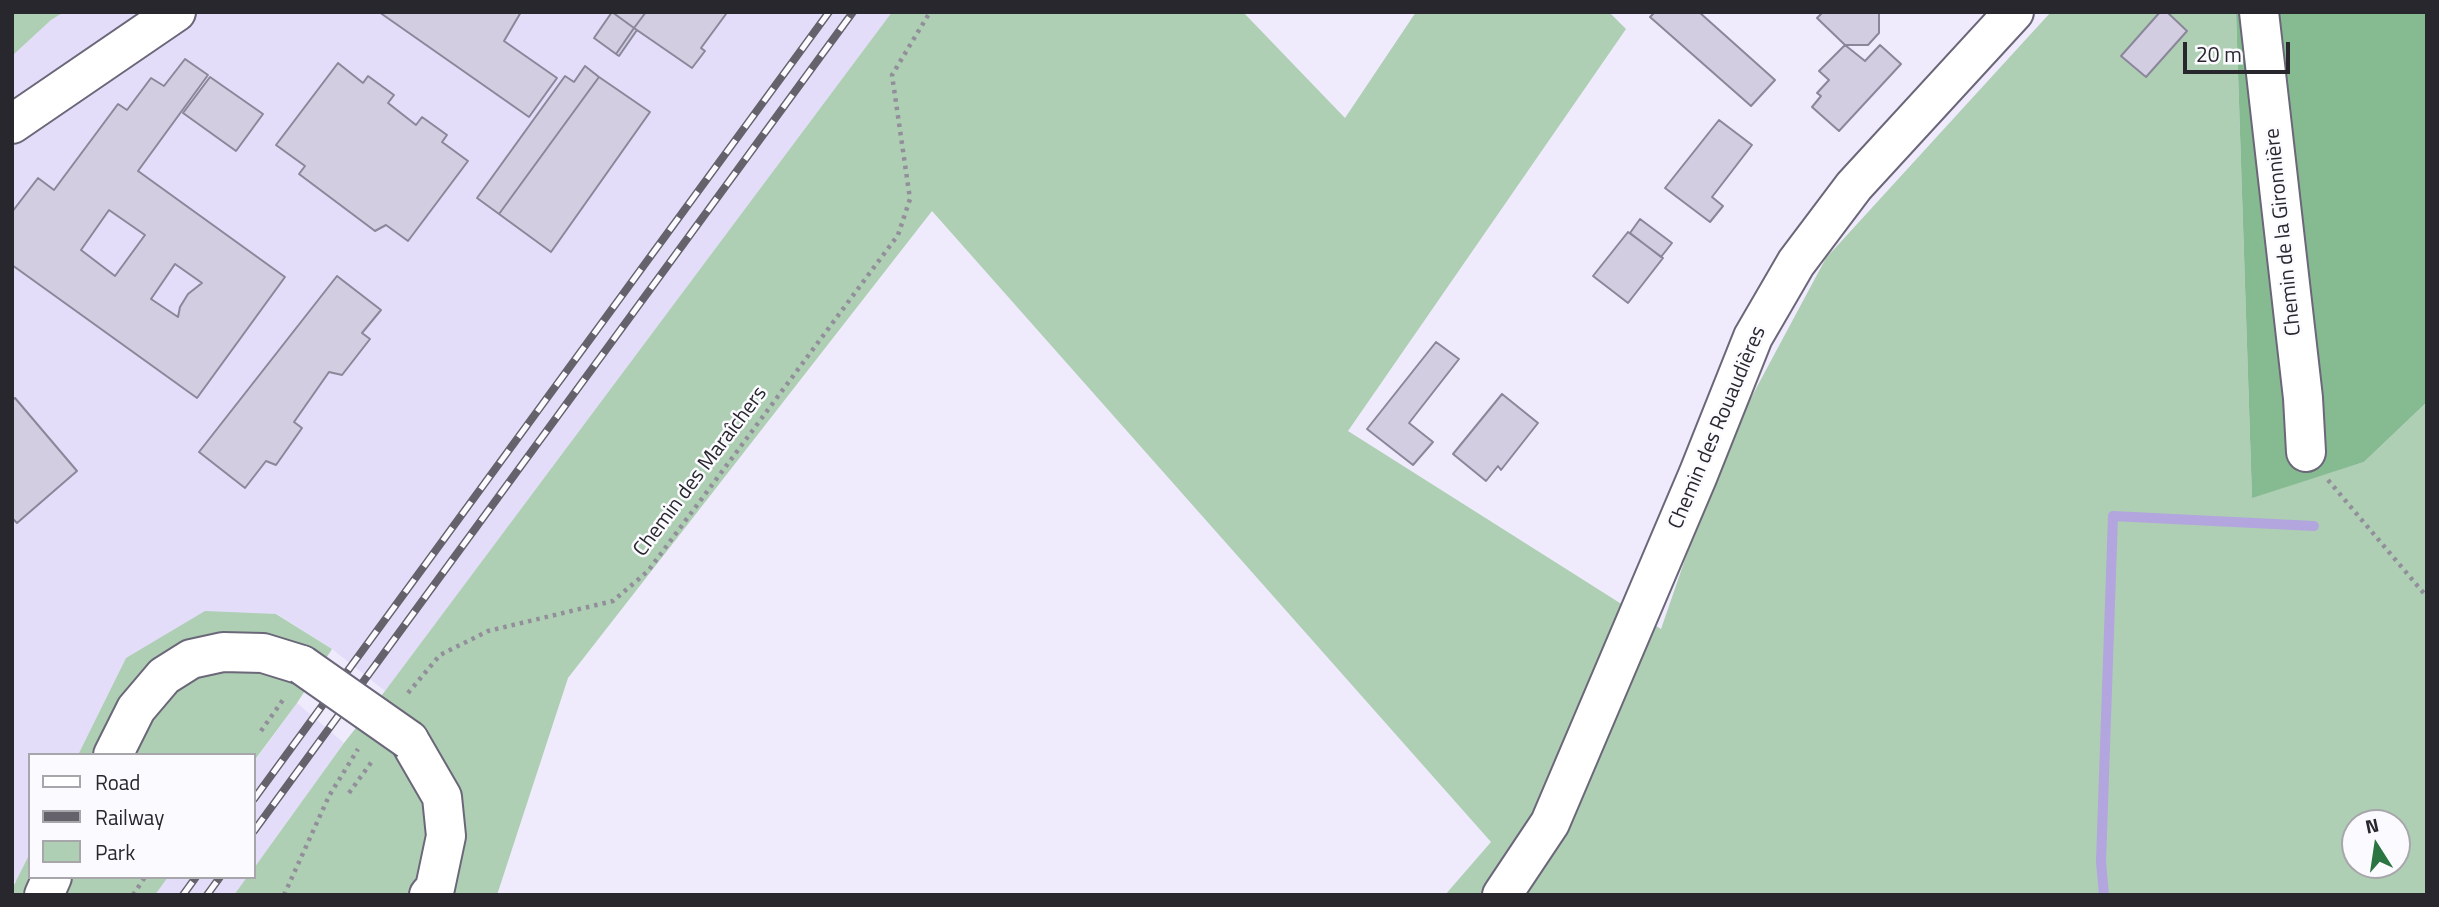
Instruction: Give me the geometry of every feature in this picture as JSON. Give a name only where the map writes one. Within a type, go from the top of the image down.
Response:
[{"type":"street","points":[[12,124],[176,12]]},
{"type":"street","name":"Chemin des Rouaudières","points":[[1503,895],[1550,823],[1698,475],[1753,337],[1796,263],[1854,186],[2014,12]]},
{"type":"street","name":"Chemin de la Gironnière","points":[[2259,12],[2303,398],[2306,452]]},
{"type":"street","points":[[114,753],[136,709],[164,676],[191,659],[223,652],[263,653],[302,666],[409,740],[442,797],[446,836],[435,888],[429,895]]},
{"type":"street","points":[[44,895],[51,879]]},
{"type":"path","name":"Chemin des Maraîchers","points":[[400,699],[419,682],[440,655],[488,631],[613,601],[648,572],[898,235],[910,199],[892,75],[930,12]]},
{"type":"path","points":[[2306,452],[2427,597]]},
{"type":"path","points":[[284,895],[330,796],[358,749]]},
{"type":"path","points":[[133,895],[144,879]]},
{"type":"shaded area","points":[[64,12],[892,12],[385,691],[332,649],[277,614],[126,658],[79,753],[28,753],[28,857],[16,882],[12,879],[12,56],[51,20]]},
{"type":"shaded area","points":[[297,703],[344,743],[256,865],[256,759]]},
{"type":"shaded area","points":[[167,879],[246,879],[234,895],[155,895]]},
{"type":"green space","points":[[12,12],[64,12],[51,20],[12,56]]},
{"type":"green space","points":[[892,12],[1243,12],[1345,118],[1416,12],[1609,12],[1626,29],[1348,431],[1661,629],[1722,452],[1826,258],[2051,12],[2236,12],[2252,497],[2364,462],[2427,402],[2427,895],[1445,895],[1491,842],[932,211],[568,678],[497,895],[234,895],[246,879],[256,879],[256,865],[344,743]]},
{"type":"green space","points":[[2236,12],[2427,12],[2427,402],[2364,462],[2252,498]]},
{"type":"green space","points":[[205,611],[276,614],[332,649],[256,758],[256,753],[79,753],[126,658]]},
{"type":"green space","points":[[28,857],[28,879],[167,879],[155,895],[12,895],[12,889]]},
{"type":"building","points":[[379,12],[521,12],[504,41],[557,78],[529,117]]},
{"type":"building","points":[[612,12],[634,28],[616,54],[594,38]]},
{"type":"building","points":[[612,12],[646,12],[634,28]]},
{"type":"building","points":[[646,12],[726,14],[701,48],[705,51],[692,68],[634,28]]},
{"type":"building","points":[[1655,12],[1699,12],[1775,80],[1751,106],[1650,17]]},
{"type":"building","points":[[1823,12],[1879,12],[1879,33],[1868,45],[1845,45],[1817,18]]},
{"type":"building","points":[[2160,12],[2167,12],[2187,31],[2146,77],[2121,56]]},
{"type":"building","points":[[634,28],[637,30],[619,56],[616,54]]},
{"type":"building","points":[[1845,45],[1865,61],[1880,45],[1901,64],[1839,131],[1812,107],[1821,96],[1817,93],[1829,80],[1819,71]]},
{"type":"building","points":[[185,59],[208,75],[138,171],[285,277],[197,398],[12,265],[12,212],[38,178],[54,190],[118,104],[127,110],[151,78],[164,86]],"holes":[[[109,210],[145,235],[115,276],[81,250]],[[175,264],[202,283],[188,294],[180,307],[178,317],[151,299]]]},
{"type":"building","points":[[338,63],[363,83],[368,76],[394,95],[388,103],[416,125],[422,117],[447,135],[442,142],[468,161],[408,241],[386,225],[375,231],[299,174],[305,166],[276,145]]},
{"type":"building","points":[[585,66],[599,77],[499,214],[477,198],[565,76],[574,82]]},
{"type":"building","points":[[210,77],[263,114],[236,151],[183,113]]},
{"type":"building","points":[[599,77],[650,112],[551,252],[499,214]]},
{"type":"building","points":[[1719,120],[1752,145],[1712,197],[1723,206],[1710,222],[1665,188]]},
{"type":"building","points":[[1640,219],[1672,243],[1661,257],[1630,233]]},
{"type":"building","points":[[1628,232],[1663,258],[1628,303],[1593,276]]},
{"type":"building","points":[[337,276],[381,310],[362,333],[370,339],[342,375],[329,372],[294,422],[302,428],[276,465],[266,461],[245,488],[199,452]]},
{"type":"building","points":[[1436,342],[1459,359],[1409,423],[1433,442],[1413,465],[1367,429]]},
{"type":"building","points":[[1502,394],[1538,423],[1501,470],[1498,466],[1486,481],[1453,454]]},
{"type":"building","points":[[15,398],[77,471],[17,523],[12,518],[12,400]]},
{"type":"waterway","points":[[2104,895],[2101,862],[2113,516],[2314,526]]},
{"type":"railway","points":[[256,796],[829,12]]},
{"type":"railway","points":[[256,828],[853,12]]},
{"type":"railway","points":[[183,895],[195,879]]},
{"type":"railway","points":[[207,895],[219,879]]}]
